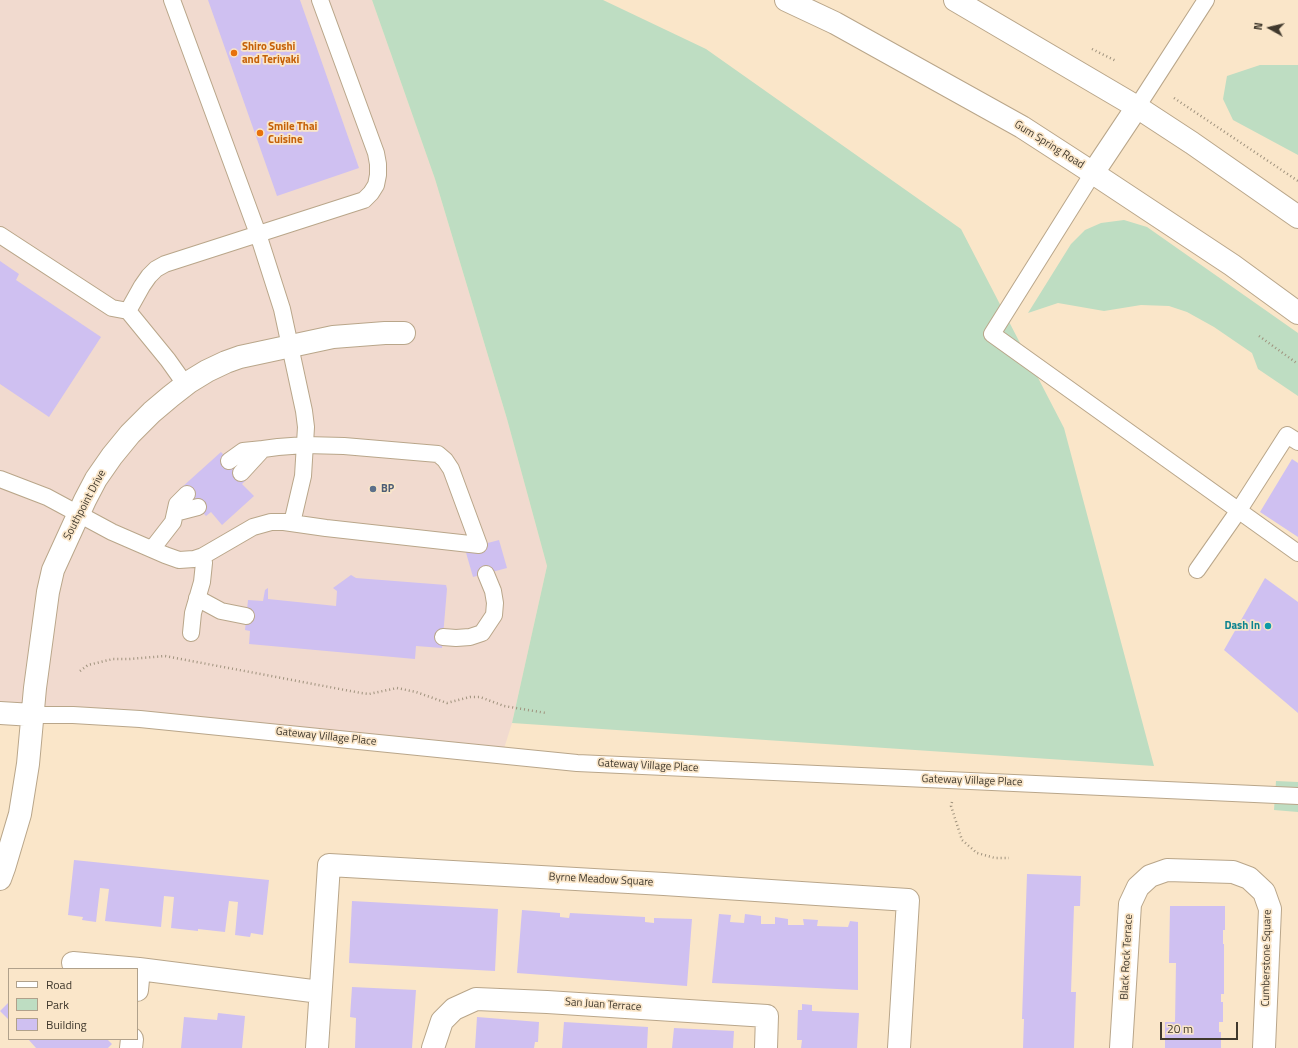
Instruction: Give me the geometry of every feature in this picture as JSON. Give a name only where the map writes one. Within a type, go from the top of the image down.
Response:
[{"type":"street","name":"Gum Spring Road","points":[[786,0],[835,23],[1008,119],[1232,265],[1298,313]]},
{"type":"street","points":[[955,0],[1136,107],[1192,143],[1298,217]]},
{"type":"street","points":[[1093,173],[1136,107]]},
{"type":"street","name":"Southpoint Drive","points":[[0,879],[20,814],[28,764],[48,592],[53,570],[96,478],[112,456],[130,434],[152,412],[185,384],[226,362],[240,357],[333,337],[404,333]]},
{"type":"street","name":"Gateway Village Place","points":[[0,713],[33,715]]},
{"type":"street","name":"Byrne Meadow Square","points":[[316,1048],[329,865],[664,884],[908,900],[899,1048]]},
{"type":"street","name":"Black Rock Terrace","points":[[1121,1048],[1130,904],[1138,887],[1150,876],[1167,870],[1200,870]]},
{"type":"street","name":"Cumberstone Square","points":[[1200,870],[1233,872],[1249,878],[1264,892],[1270,909],[1264,1048]]},
{"type":"street","points":[[73,963],[92,968]]},
{"type":"street","points":[[138,980],[320,992]]},
{"type":"street","name":"San Juan Terrace","points":[[434,1048],[442,1021],[454,1009],[476,999],[767,1016],[766,1048]]},
{"type":"lane","points":[[172,0],[258,234],[282,309],[304,411],[306,427],[303,476],[292,524]]},
{"type":"lane","points":[[128,311],[149,276],[156,269],[165,264],[364,200],[376,185],[378,164],[376,153],[320,0]]},
{"type":"lane","points":[[1136,107],[1206,0]]},
{"type":"lane","points":[[1093,173],[992,334],[1297,550]]},
{"type":"lane","points":[[0,234],[112,308],[128,311],[168,360],[185,384]]},
{"type":"lane","points":[[1197,570],[1239,510],[1287,435],[1298,442]]},
{"type":"lane","points":[[0,479],[47,497],[112,532],[178,560],[194,559],[203,556],[253,527],[271,522],[479,545],[451,469],[445,460],[438,454],[344,446],[305,446],[243,451],[229,461]]},
{"type":"lane","points":[[241,473],[263,449]]},
{"type":"lane","points":[[152,549],[173,522],[177,504],[187,494]]},
{"type":"lane","points":[[175,513],[198,507]]},
{"type":"lane","points":[[191,633],[193,613],[202,582],[204,563],[203,556]]},
{"type":"lane","points":[[443,636],[456,638],[470,637],[482,633],[494,615],[495,603],[493,591],[486,574]]},
{"type":"lane","points":[[197,598],[221,612],[246,616]]},
{"type":"lane","name":"Gateway Village Place","points":[[33,715],[73,715],[140,719],[577,763],[1298,796]]},
{"type":"path","points":[[1092,49],[1116,61]]},
{"type":"path","points":[[1174,98],[1298,181]]},
{"type":"path","points":[[1259,336],[1298,364]]},
{"type":"path","points":[[80,671],[88,665],[113,659],[165,656],[361,693],[369,694],[397,688],[416,692],[447,703],[470,697],[480,697],[504,706],[546,713]]},
{"type":"path","points":[[952,780],[951,806],[962,840],[977,854],[994,858],[1009,858]]},
{"type":"shaded area","points":[[0,0],[372,0],[435,179],[507,419],[547,566],[512,723],[502,755],[0,713]]},
{"type":"green space","points":[[372,0],[603,0],[706,49],[961,229],[1064,428],[1154,766],[512,723],[547,566],[507,419],[435,179]]},
{"type":"green space","points":[[1260,65],[1298,65],[1298,155],[1233,120],[1223,99],[1227,76]]},
{"type":"green space","points":[[1124,220],[1147,227],[1298,333],[1298,396],[1258,369],[1252,353],[1214,327],[1187,312],[1169,306],[1141,305],[1104,311],[1058,303],[1028,313],[1071,244],[1085,230],[1101,223]]},
{"type":"green space","points":[[1276,781],[1298,782],[1298,812],[1274,810]]},
{"type":"building","points":[[208,0],[300,0],[359,168],[277,196]]},
{"type":"building","points":[[0,261],[19,274],[16,280],[101,337],[49,417],[0,384]]},
{"type":"building","points":[[221,452],[246,480],[242,484],[254,496],[222,525],[211,512],[206,516],[181,488]]},
{"type":"building","points":[[1292,459],[1298,463],[1298,537],[1260,512]]},
{"type":"building","points":[[499,540],[507,568],[473,577],[465,549]]},
{"type":"building","points":[[351,575],[356,578],[446,585],[447,589],[442,648],[416,646],[415,659],[249,644],[250,631],[245,630],[248,600],[263,601],[265,590],[268,588],[268,599],[336,606],[337,591],[333,588]]},
{"type":"building","name":"Dash In","points":[[1265,578],[1298,602],[1298,713],[1224,650]]},
{"type":"building","points":[[74,860],[269,880],[263,935],[251,933],[250,937],[235,935],[238,902],[229,901],[225,932],[171,928],[174,897],[164,896],[161,927],[105,921],[109,889],[100,888],[96,922],[82,920],[83,917],[68,915]]},
{"type":"building","points":[[1027,874],[1081,876],[1080,906],[1074,906],[1071,992],[1076,992],[1074,1048],[1023,1048],[1024,1019],[1022,1019]]},
{"type":"building","points":[[352,901],[498,909],[495,971],[349,963]]},
{"type":"building","points":[[1170,906],[1225,906],[1225,930],[1223,930],[1224,994],[1221,994],[1221,1002],[1223,1002],[1223,1022],[1219,1022],[1219,1032],[1221,1032],[1221,1048],[1165,1048],[1165,1022],[1175,1022],[1176,963],[1169,963]]},
{"type":"building","points":[[522,910],[560,913],[560,917],[569,918],[570,913],[645,917],[645,922],[654,923],[654,918],[692,919],[687,986],[517,973]]},
{"type":"building","points":[[719,914],[731,915],[730,922],[744,923],[745,914],[761,916],[761,924],[775,924],[775,917],[788,919],[788,925],[804,925],[803,919],[818,920],[817,926],[848,927],[850,921],[858,922],[858,990],[712,983]]},
{"type":"building","points":[[352,987],[416,990],[412,1048],[355,1048],[356,1018],[350,1017]]},
{"type":"building","points":[[8,1003],[8,1019],[0,1011]]},
{"type":"building","points":[[802,1004],[812,1005],[812,1011],[859,1013],[857,1048],[801,1048],[802,1040],[797,1040],[798,1010],[802,1010]]},
{"type":"building","points":[[218,1013],[245,1016],[242,1048],[181,1048],[184,1017],[217,1020]]},
{"type":"building","points":[[477,1017],[539,1022],[538,1042],[535,1042],[534,1048],[475,1048]]},
{"type":"building","points":[[564,1022],[648,1027],[647,1048],[562,1048]]},
{"type":"building","points":[[674,1028],[734,1031],[733,1048],[672,1048]]},
{"type":"building","points":[[29,1040],[108,1040],[112,1044],[108,1048],[36,1048]]},
{"type":"place","name":"Shiro Sushi and Teriyaki","points":[[234,53]]},
{"type":"place","name":"Smile Thai Cuisine","points":[[260,133]]},
{"type":"place","name":"BP","points":[[373,489]]},
{"type":"place","name":"Dash In","points":[[1268,626]]}]
